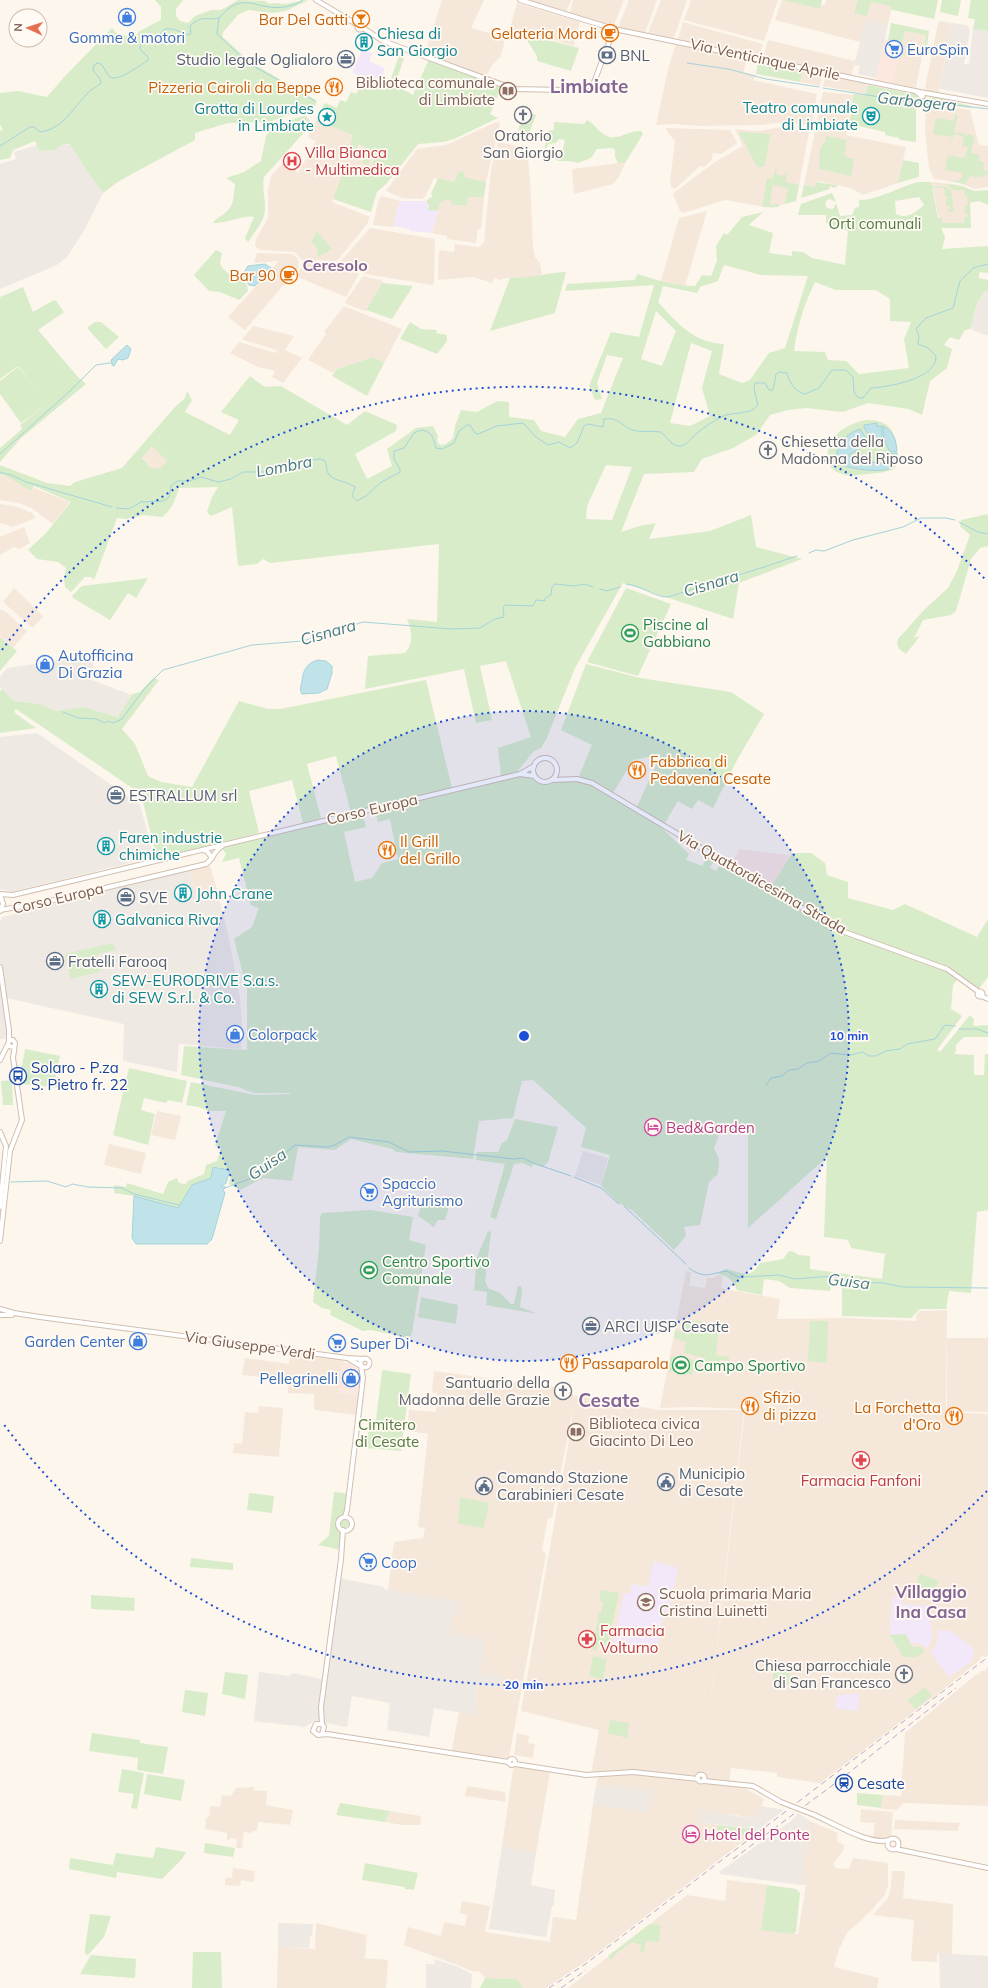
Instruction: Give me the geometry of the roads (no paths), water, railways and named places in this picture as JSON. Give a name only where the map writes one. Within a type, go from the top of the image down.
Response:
[{"type":"street","points":[[316,0],[358,25],[361,24],[362,28],[384,41],[518,90],[565,90],[593,85],[614,29]]},
{"type":"street","name":"Via Venticinque Aprile","points":[[520,0],[614,29],[915,90],[922,94],[939,95],[988,104]]},
{"type":"street","points":[[557,772],[552,780],[548,782],[540,781],[534,776],[534,766],[540,759],[548,759],[554,763],[557,772],[563,778]]},
{"type":"street","name":"Corso Europa","points":[[0,894],[13,895],[520,774],[534,766]]},
{"type":"street","name":"Corso Europa","points":[[520,774],[534,776]]},
{"type":"street","name":"Via Quattordicesima Strada","points":[[552,780],[563,778],[584,780],[638,810],[839,930],[947,969],[988,999]]},
{"type":"street","name":"Via Quattordicesima Strada","points":[[608,793],[617,795],[633,804],[638,810]]},
{"type":"street","points":[[624,802],[633,804]]},
{"type":"street","name":"Corso Europa","points":[[0,911],[46,902],[206,864],[215,852],[224,844]]},
{"type":"street","points":[[198,850],[207,851],[212,858]]},
{"type":"street","points":[[0,894],[3,900],[0,911]]},
{"type":"street","points":[[0,967],[9,1030],[9,1040],[0,1060]]},
{"type":"street","points":[[0,1241],[10,1151],[22,1120],[13,1058],[15,1045],[9,1030]]},
{"type":"street","points":[[9,1040],[14,1041]]},
{"type":"street","points":[[7,1046],[10,1048],[14,1047]]},
{"type":"street","points":[[0,1132],[6,1146],[0,1207]]},
{"type":"street","points":[[0,1308],[14,1313],[40,1317]]},
{"type":"street","points":[[0,1315],[40,1317]]},
{"type":"street","name":"Via Giuseppe Verdi","points":[[40,1317],[364,1359]]},
{"type":"street","name":"Via Giuseppe Verdi","points":[[347,1358],[361,1366]]},
{"type":"street","points":[[363,1376],[370,1361],[364,1359],[361,1360],[363,1376],[347,1510],[347,1517],[352,1524],[345,1530],[321,1707],[314,1727],[314,1732],[318,1735],[334,1735],[508,1761],[511,1765],[516,1763],[586,1775],[633,1772],[688,1779],[698,1778],[701,1781],[704,1779],[753,1786],[781,1802],[833,1822],[850,1833],[880,1841],[890,1849],[904,1849],[988,1868]]},
{"type":"street","points":[[361,1366],[368,1367]]},
{"type":"street","points":[[345,1530],[339,1524],[340,1519],[347,1517]]},
{"type":"street","points":[[321,1707],[323,1726],[322,1734]]},
{"type":"street","points":[[316,1724],[323,1726],[334,1735]]},
{"type":"street","points":[[880,1841],[894,1839],[904,1849]]},
{"type":"street","points":[[888,1846],[889,1840]]},
{"type":"street","points":[[896,1849],[898,1844]]},
{"type":"water","points":[[265,264],[271,268],[255,286],[249,285],[242,276],[248,266]]},
{"type":"water","points":[[127,345],[131,349],[128,358],[123,360],[118,359],[114,366],[112,365],[111,360]]},
{"type":"water","points":[[877,423],[877,426],[882,426],[882,441],[874,443],[864,428],[864,425]]},
{"type":"water","points":[[883,426],[890,431],[894,437],[897,451],[890,452],[884,440]]},
{"type":"water","points":[[860,429],[867,439],[863,445],[857,447],[858,450],[849,455],[850,457],[858,457],[879,464],[885,463],[890,454],[897,453],[896,463],[887,469],[872,470],[852,468],[837,462],[837,450],[839,445],[846,437]]},
{"type":"water","points":[[318,660],[326,661],[332,666],[332,673],[327,689],[319,693],[302,694],[300,688],[305,670],[308,665]]},
{"type":"water","points":[[213,1167],[230,1170],[226,1183],[221,1187],[226,1187],[223,1190],[225,1193],[212,1239],[207,1244],[136,1244],[132,1238],[134,1196],[178,1208],[192,1185],[211,1178]]},
{"type":"waterway","name":"Garbogera","points":[[0,146],[30,127],[34,127],[40,132],[48,130],[61,123],[88,93],[101,83],[100,79],[93,70],[94,65],[97,63],[101,64],[110,77],[114,78],[124,75],[148,60],[148,57],[140,49],[141,44],[152,43],[165,29],[173,29],[189,35],[191,33],[190,26],[194,22],[201,19],[219,18],[229,8],[236,4],[249,3],[278,8],[303,0]]},
{"type":"waterway","points":[[219,18],[217,34],[248,63],[315,101]]},
{"type":"waterway","name":"Garbogera","points":[[687,63],[728,69],[766,79],[819,87]]},
{"type":"waterway","name":"Garbogera","points":[[823,88],[924,104],[938,103],[988,109]]},
{"type":"waterway","name":"Lombra","points":[[116,508],[129,509],[141,502],[163,501],[169,497],[171,486],[177,481],[189,481],[201,477],[218,482],[231,479],[243,472],[267,472],[287,463],[320,459],[325,461],[327,472],[330,476],[355,487],[352,496],[357,501],[366,496],[380,483],[400,472],[400,469],[394,459],[394,451],[404,448],[414,433],[421,430],[430,434],[436,448],[442,449],[454,443],[459,431],[467,425],[470,425],[475,433],[478,434],[497,426],[523,423],[536,437],[548,445],[559,442],[570,448],[577,443],[584,426],[588,424],[603,427],[604,419],[613,419],[631,430],[661,432],[672,443],[681,446],[686,444],[697,433],[721,417],[750,411],[755,408],[758,405],[754,389],[755,383],[765,383],[769,390],[773,390],[776,374],[779,372],[787,373],[793,386],[798,391],[805,394],[819,388],[832,370],[846,370],[853,377],[854,392],[858,398],[863,398],[871,388],[899,384],[929,371],[934,364],[936,356],[928,348],[918,344],[919,336],[916,329],[926,318],[953,308],[960,281],[973,268],[988,264]]},
{"type":"waterway","points":[[0,454],[70,391],[96,365],[110,363]]},
{"type":"waterway","name":"Lombra","points":[[0,472],[26,482],[112,507]]},
{"type":"waterway","name":"Cisnara","points":[[809,553],[816,550],[824,551],[853,540],[903,527],[921,518],[946,518],[955,520]]},
{"type":"waterway","name":"Cisnara","points":[[959,522],[978,532],[988,534]]},
{"type":"waterway","name":"Cisnara","points":[[626,584],[637,586],[658,595],[668,597],[797,556]]},
{"type":"waterway","name":"Cisnara","points":[[63,712],[78,718],[96,719],[105,723],[108,721],[113,723],[122,719],[145,688],[163,670],[252,645],[303,641],[363,622],[452,629],[480,628],[495,619],[504,617],[503,608],[505,605],[533,606],[536,600],[545,601],[545,598],[551,595],[552,587],[555,584],[574,586],[584,584],[593,587]]},
{"type":"waterway","name":"Cisnara","points":[[600,589],[607,591],[620,587]]},
{"type":"waterway","points":[[766,1085],[771,1078],[782,1076],[789,1070],[798,1069],[807,1063],[819,1061],[831,1053],[851,1055],[862,1052],[869,1056],[876,1056],[886,1051],[900,1049],[907,1044],[935,1039],[945,1025],[955,1026]]},
{"type":"waterway","points":[[959,1029],[977,1029],[988,1033]]},
{"type":"waterway","name":"Guisa","points":[[225,1188],[257,1176],[295,1145],[328,1147],[335,1145],[349,1137],[389,1142],[409,1152],[442,1151],[514,1159],[523,1158],[571,1176]]},
{"type":"waterway","name":"Guisa","points":[[574,1177],[601,1188],[619,1204]]},
{"type":"waterway","name":"Guisa","points":[[11,1182],[47,1181],[66,1187],[72,1184],[88,1187],[122,1188],[134,1194],[179,1205]]},
{"type":"waterway","name":"Guisa","points":[[624,1206],[686,1264]]},
{"type":"waterway","name":"Guisa","points":[[689,1268],[699,1274],[704,1275],[727,1271],[738,1277],[779,1275],[795,1279],[832,1276],[853,1282],[883,1283],[903,1287],[988,1288]]},
{"type":"railway","points":[[549,1988],[587,1963],[988,1657]]},
{"type":"railway","points":[[733,1859],[841,1779],[956,1688]]},
{"type":"railway","points":[[561,1988],[586,1970]]},
{"type":"place","name":"Gomme & motori","points":[[127,17]]},
{"type":"place","name":"Bar Del Gatti","points":[[361,19]]},
{"type":"place","name":"Gelateria Mordi","points":[[610,33]]},
{"type":"place","name":"Chiesa di San Giorgio","points":[[364,42]]},
{"type":"place","name":"EuroSpin","points":[[894,49]]},
{"type":"place","name":"BNL","points":[[607,55]]},
{"type":"place","name":"Studio legale Oglialoro","points":[[346,59]]},
{"type":"place","name":"Pizzeria Cairoli da Beppe","points":[[334,87]]},
{"type":"place","name":"Biblioteca comunale di Limbiate","points":[[508,91]]},
{"type":"place","name":"Oratorio San Giorgio","points":[[523,115]]},
{"type":"place","name":"Teatro comunale di Limbiate","points":[[871,116]]},
{"type":"place","name":"Grotta di Lourdes in Limbiate","points":[[327,117]]},
{"type":"place","name":"Villa Bianca - Multimedica","points":[[292,161]]},
{"type":"place","name":"Bar 90","points":[[289,275]]},
{"type":"place","name":"Chiesetta della Madonna del Riposo","points":[[768,450]]},
{"type":"place","name":"Piscine al Gabbiano","points":[[630,633]]},
{"type":"place","name":"Autofficina Di Grazia","points":[[45,664]]},
{"type":"place","name":"Fabbrica di Pedavena Cesate","points":[[637,770]]},
{"type":"place","name":"ESTRALLUM srl","points":[[116,795]]},
{"type":"place","name":"Faren industrie chimiche","points":[[106,846]]},
{"type":"place","name":"Il Grill del Grillo","points":[[387,850]]},
{"type":"place","name":"John Crane","points":[[183,893]]},
{"type":"place","name":"SVE","points":[[126,897]]},
{"type":"place","name":"Galvanica Riva","points":[[102,919]]},
{"type":"place","name":"Fratelli Farooq","points":[[55,961]]},
{"type":"place","name":"SEW-EURODRIVE S.a.s. di SEW S.r.l. & Co.","points":[[99,989]]},
{"type":"place","name":"Colorpack","points":[[235,1034]]},
{"type":"place","name":"Solaro - P.za S. Pietro fr. 22","points":[[18,1076]]},
{"type":"place","name":"Bed&Garden","points":[[653,1127]]},
{"type":"place","name":"Spaccio Agriturismo","points":[[369,1192]]},
{"type":"place","name":"Centro Sportivo Comunale","points":[[369,1270]]},
{"type":"place","name":"ARCI UISP Cesate","points":[[591,1326]]},
{"type":"place","name":"Garden Center","points":[[138,1341]]},
{"type":"place","name":"Super Di","points":[[337,1343]]},
{"type":"place","name":"Passaparola","points":[[569,1363]]},
{"type":"place","name":"Campo Sportivo","points":[[681,1365]]},
{"type":"place","name":"Pellegrinelli","points":[[351,1378]]},
{"type":"place","name":"Santuario della Madonna delle Grazie","points":[[563,1391]]},
{"type":"place","name":"Sfizio di pizza","points":[[750,1406]]},
{"type":"place","name":"La Forchetta d'Oro","points":[[954,1416]]},
{"type":"place","name":"Biblioteca civica Giacinto Di Leo","points":[[576,1432]]},
{"type":"place","name":"Farmacia Fanfoni","points":[[861,1460]]},
{"type":"place","name":"Municipio di Cesate","points":[[666,1482]]},
{"type":"place","name":"Comando Stazione Carabinieri Cesate","points":[[484,1486]]},
{"type":"place","name":"Coop","points":[[368,1562]]},
{"type":"place","name":"Scuola primaria Maria Cristina Luinetti","points":[[646,1602]]},
{"type":"place","name":"Farmacia Volturno","points":[[587,1639]]},
{"type":"place","name":"Chiesa parrocchiale di San Francesco","points":[[904,1674]]},
{"type":"place","name":"Cesate","points":[[844,1783]]},
{"type":"place","name":"Hotel del Ponte","points":[[691,1834]]},
{"type":"district","name":"Limbiate","points":[[589,86]]},
{"type":"district","name":"Ceresolo","points":[[335,265]]},
{"type":"district","name":"Cesate","points":[[609,1400]]},
{"type":"district","name":"Villaggio Ina Casa","points":[[931,1601]]},
{"type":"park label","name":"Orti comunali","points":[[875,223]]},
{"type":"park label","name":"Cimitero di Cesate","points":[[387,1432]]}]
